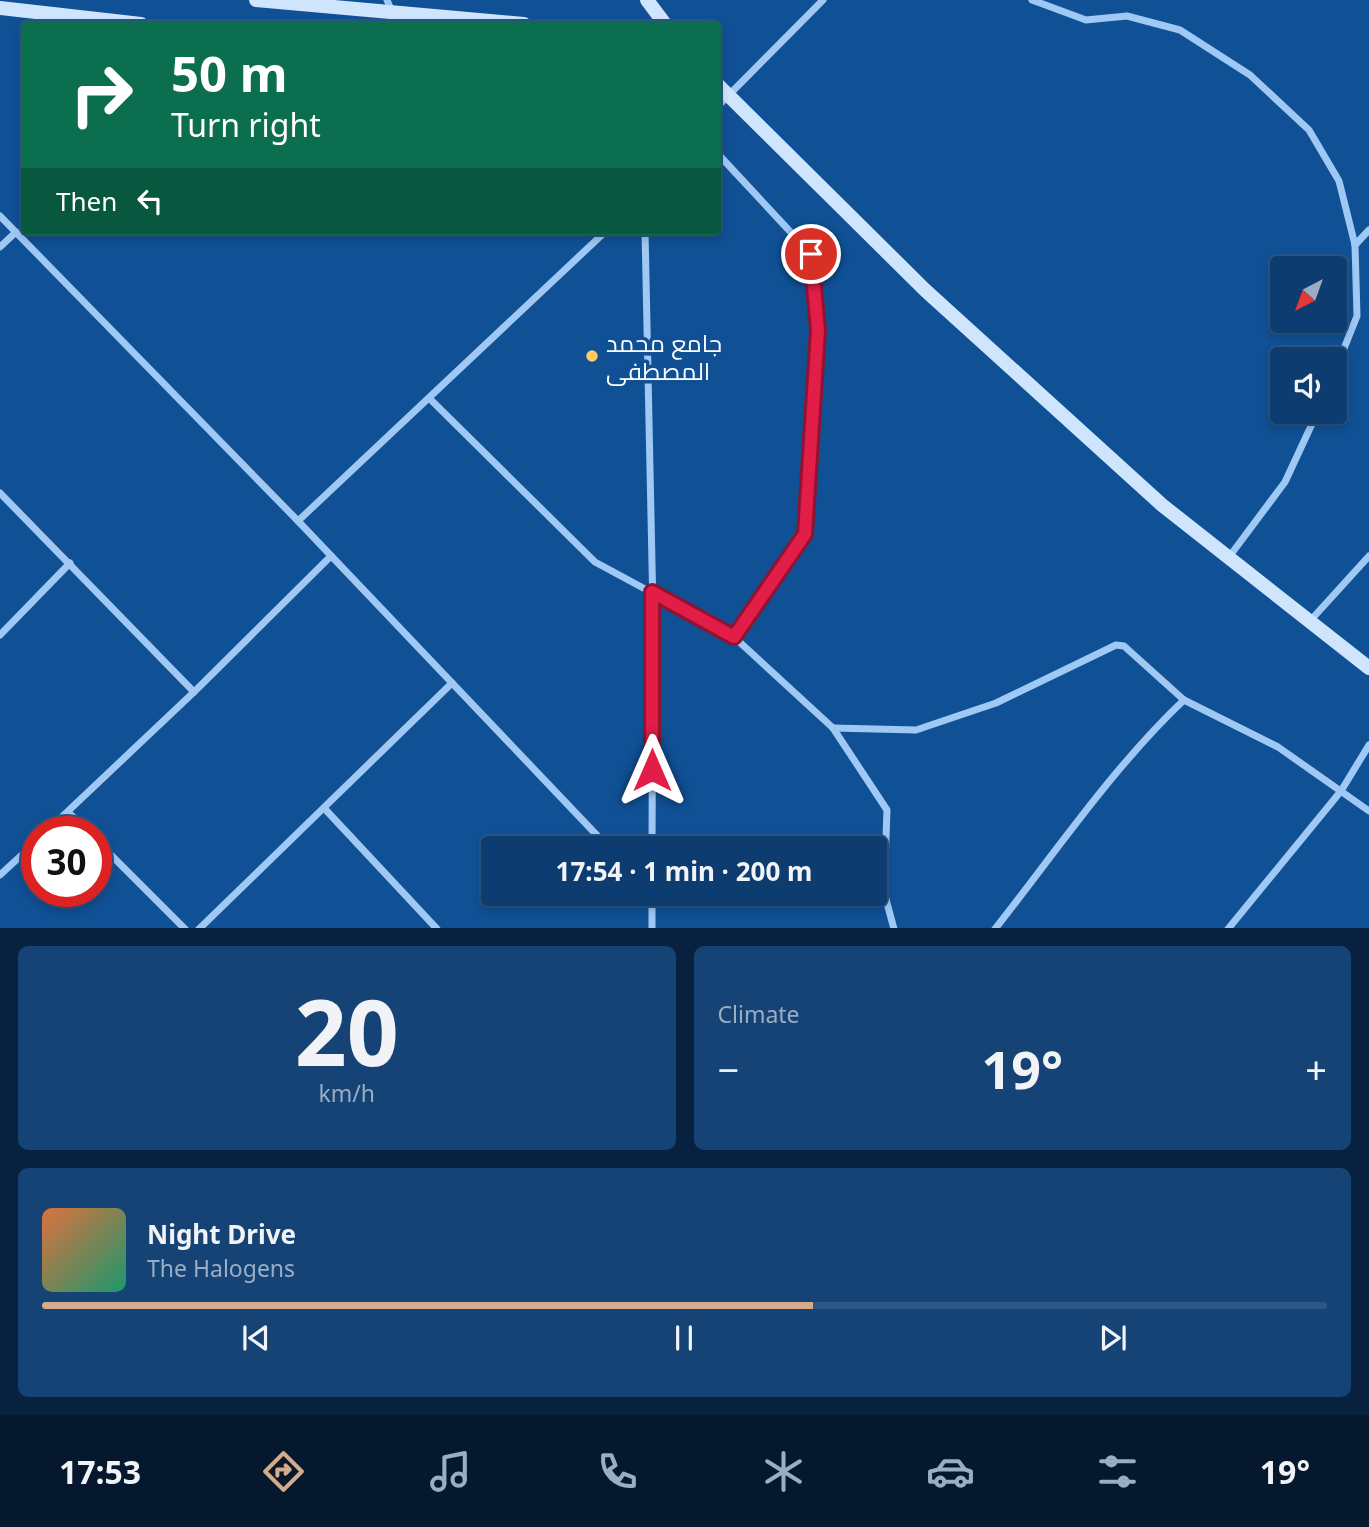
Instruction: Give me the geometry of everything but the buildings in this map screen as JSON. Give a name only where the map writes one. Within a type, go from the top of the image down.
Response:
[{"type":"main road","points":[[256,0],[390,6],[502,21]]},
{"type":"main road","points":[[647,0],[663,21]]},
{"type":"main road","points":[[0,8],[115,21]]},
{"type":"main road","points":[[721,96],[925,290],[1162,505],[1369,668]]},
{"type":"street","points":[[721,96],[823,0]]},
{"type":"street","points":[[1032,0],[1086,20],[1127,16],[1180,30],[1250,75],[1309,130],[1339,181],[1355,246],[1357,316],[1345,347]]},
{"type":"street","points":[[721,156],[811,254],[818,330],[805,534],[734,637]]},
{"type":"street","points":[[0,216],[298,521],[598,836]]},
{"type":"street","points":[[1355,246],[1369,230]]},
{"type":"street","points":[[0,247],[16,232]]},
{"type":"street","points":[[298,521],[603,235]]},
{"type":"street","points":[[645,235],[652,592],[652,836]]},
{"type":"street","points":[[429,398],[595,562],[734,637],[833,728],[887,810],[884,892],[894,928]]},
{"type":"street","points":[[1228,557],[1285,482],[1312,424]]},
{"type":"street","points":[[0,493],[194,692]]},
{"type":"street","points":[[64,816],[331,556]]},
{"type":"street","points":[[1310,621],[1369,556]]},
{"type":"street","points":[[0,635],[70,563]]},
{"type":"street","points":[[833,728],[916,730],[996,703],[1116,645],[1124,646],[1184,699],[1278,747],[1369,811]]},
{"type":"street","points":[[201,928],[452,684]]},
{"type":"street","points":[[997,928],[1156,728],[1184,699]]},
{"type":"street","points":[[1229,928],[1341,791],[1369,746]]},
{"type":"street","points":[[324,808],[436,928]]},
{"type":"street","points":[[68,812],[72,816]]},
{"type":"street","points":[[0,876],[21,856]]},
{"type":"street","points":[[112,856],[184,928]]},
{"type":"street","points":[[652,906],[652,928]]},
{"type":"place","name":"جامع محمد المصطفى","points":[[592,356]]},
{"type":"route","points":[[652,770],[652,592],[734,637],[805,534],[818,330],[811,254]]}]
